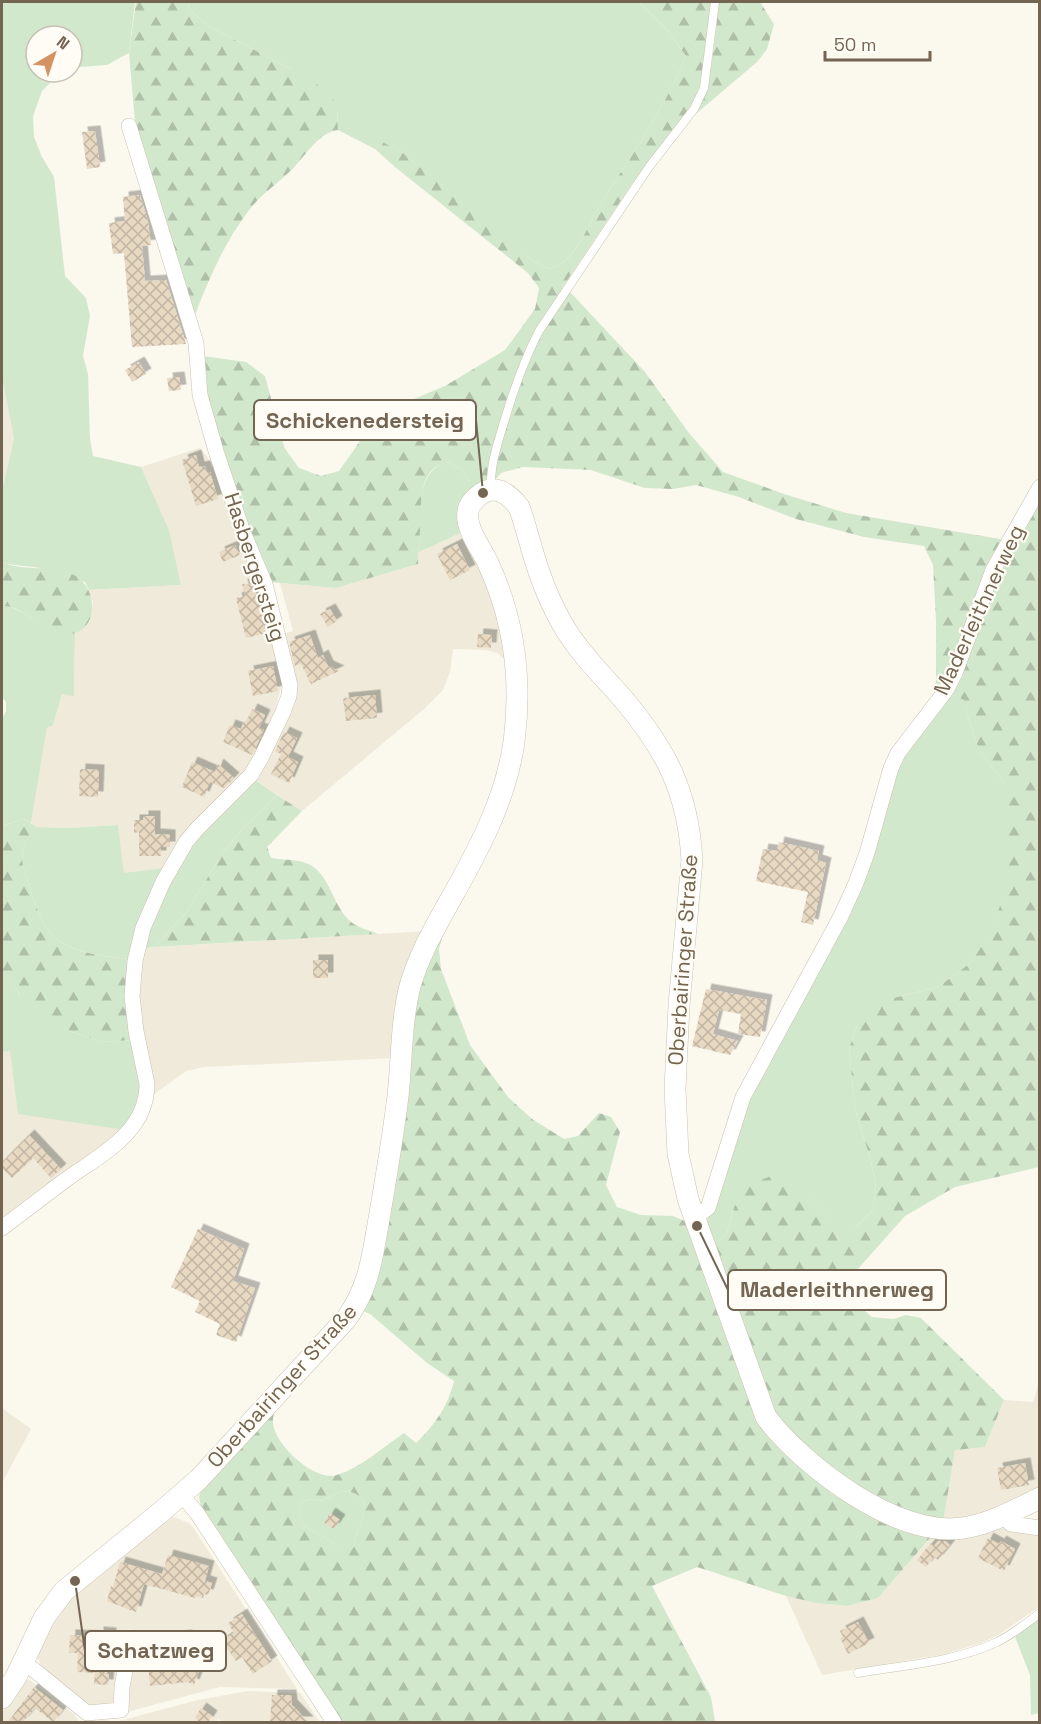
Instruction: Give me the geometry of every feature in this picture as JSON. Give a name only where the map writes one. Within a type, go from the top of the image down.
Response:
[{"type":"street","name":"Hasbergersteig","points":[[2,1228],[65,1180],[110,1150],[141,1113],[147,1093],[147,1084],[136,1032],[132,996],[135,961],[143,928],[163,882],[186,842],[197,828],[251,775],[284,712],[289,696],[288,675],[265,584],[243,532],[216,451],[200,395],[196,343],[129,126]]},
{"type":"street","name":"Maderleithnerweg","points":[[693,1216],[708,1208],[743,1097],[841,916],[856,883],[891,768],[898,753],[946,689],[955,673],[993,570],[1040,487]]},
{"type":"street","name":"Oberbairinger Straße","points":[[2,1698],[44,1618],[64,1591],[182,1495],[347,1318],[367,1283],[388,1170],[398,1095],[403,1024],[411,984],[424,949],[492,820],[503,788],[513,746],[517,690],[512,636],[497,585],[473,534],[467,513],[475,499],[491,489],[503,491],[519,507],[541,579],[553,607],[582,653],[657,742],[669,764],[686,811],[692,860],[679,1005],[675,1099],[680,1165],[693,1216],[766,1417],[805,1460],[859,1498],[884,1512],[905,1519],[945,1529],[977,1525],[1003,1516],[1040,1498]]},
{"type":"street","points":[[182,1495],[197,1513],[334,1722]]},
{"type":"street","points":[[1003,1516],[1011,1524],[1040,1528]]},
{"type":"street","points":[[23,1661],[88,1718],[121,1710],[122,1688],[131,1639]]},
{"type":"lane","points":[[491,489],[490,474],[497,444],[525,357],[539,331],[649,167],[694,109],[704,88],[715,2]]},
{"type":"lane","points":[[858,1673],[946,1659],[978,1650],[1019,1630],[1040,1613]]},
{"type":"shaded area","points":[[2,377],[14,439],[2,491]]},
{"type":"shaded area","points":[[200,448],[217,469],[259,583],[282,676],[281,687],[267,732],[246,770],[165,868],[124,874],[118,825],[67,828],[37,827],[31,823],[47,728],[53,724],[62,694],[74,695],[75,633],[88,624],[93,603],[89,590],[181,585],[169,530],[141,467]]},
{"type":"shaded area","points":[[465,531],[499,607],[505,660],[497,653],[486,650],[453,649],[450,672],[443,690],[424,709],[302,811],[255,780],[285,720],[283,634],[293,631],[280,583],[336,588],[418,564],[419,552]]},
{"type":"shaded area","points":[[428,931],[394,1058],[204,1067],[186,1071],[150,1097],[139,1023],[141,948]]},
{"type":"shaded area","points":[[10,1050],[125,1130],[2,1223],[2,1052]]},
{"type":"shaded area","points":[[1039,1382],[1039,1494],[1005,1510],[943,1523],[955,1450],[985,1447],[1004,1400],[1033,1402]]},
{"type":"shaded area","points":[[2,1408],[31,1429],[2,1483]]},
{"type":"shaded area","points":[[174,1517],[189,1523],[195,1530],[297,1689],[220,1687],[127,1712],[130,1664],[139,1632],[129,1629],[114,1701],[109,1705],[86,1705],[41,1669],[36,1655],[62,1605],[168,1518]]},
{"type":"shaded area","points":[[991,1528],[1039,1531],[1039,1607],[1000,1634],[981,1643],[945,1654],[822,1675],[786,1596],[816,1603],[847,1606],[878,1598],[932,1536]]},
{"type":"shaded area","points":[[26,1680],[31,1681],[75,1715],[79,1722],[2,1722],[2,1713]]},
{"type":"shaded area","points":[[248,1691],[300,1693],[320,1722],[223,1722],[218,1719],[216,1722],[115,1722],[198,1700]]},
{"type":"shaded area","points":[[100,1719],[115,1722],[97,1722]]},
{"type":"green space","points":[[2,2],[135,2],[129,53],[107,65],[84,67],[84,24],[24,24],[24,84],[49,84],[42,91],[33,116],[34,137],[54,177],[65,276],[86,298],[90,316],[83,356],[88,374],[90,439],[93,456],[141,467],[169,530],[181,585],[89,590],[85,582],[41,568],[2,562],[2,491],[14,439],[2,377]]},
{"type":"green space","points":[[136,2],[189,2],[188,9],[210,27],[291,69],[331,93],[337,110],[338,130],[325,135],[315,143],[291,171],[255,203],[232,235],[217,262],[193,320],[135,122],[129,53]]},
{"type":"green space","points":[[189,2],[639,2],[668,31],[686,56],[658,112],[576,248],[563,262],[549,269],[533,261],[505,239],[399,150],[382,143],[375,149],[338,130],[337,110],[291,69],[210,27],[188,9]]},
{"type":"green space","points":[[639,2],[711,2],[704,68],[697,97],[688,112],[634,181],[562,288],[570,292],[645,372],[689,433],[723,472],[846,513],[1012,541],[1039,495],[1039,1167],[955,1187],[905,1216],[857,1270],[852,1287],[860,1307],[872,1317],[893,1319],[906,1315],[921,1318],[1004,1400],[985,1447],[955,1450],[943,1523],[878,1598],[847,1606],[816,1603],[786,1596],[697,1567],[652,1586],[711,1697],[715,1722],[343,1722],[331,1708],[201,1507],[199,1497],[201,1487],[281,1398],[275,1411],[273,1424],[281,1442],[308,1468],[328,1476],[337,1475],[355,1467],[404,1433],[416,1443],[435,1422],[448,1399],[454,1381],[427,1363],[370,1314],[361,1310],[411,1002],[448,916],[439,949],[441,969],[470,1045],[508,1097],[532,1119],[564,1139],[578,1136],[599,1113],[611,1117],[620,1132],[606,1185],[617,1207],[641,1215],[673,1216],[692,1224],[712,1247],[727,1233],[734,1207],[751,1184],[771,1176],[791,1177],[842,1231],[858,1225],[873,1210],[876,1187],[871,1161],[855,1109],[849,1049],[857,1025],[871,1010],[893,998],[938,987],[969,964],[992,931],[1004,893],[1004,783],[979,750],[964,700],[936,687],[933,565],[924,546],[864,537],[796,519],[739,497],[696,485],[673,489],[645,488],[591,470],[523,467],[501,473],[495,480],[474,489],[462,470],[448,462],[432,471],[424,485],[418,564],[336,588],[269,582],[252,542],[205,394],[203,356],[246,362],[265,376],[284,447],[299,468],[321,476],[339,471],[360,441],[382,416],[409,401],[445,386],[505,350],[535,309],[539,288],[528,273],[375,149],[382,142],[399,150],[533,261],[549,269],[555,267],[571,255],[581,240],[678,75],[686,56],[668,31]],"holes":[[[348,1491],[363,1500],[364,1512],[354,1545],[347,1550],[338,1547],[301,1522],[299,1517],[301,1503],[308,1499],[320,1501]]]},
{"type":"green space","points":[[719,2],[760,2],[774,24],[767,49],[757,62],[697,113],[710,71]]},
{"type":"green space","points":[[448,462],[462,470],[474,489],[465,531],[419,552],[419,513],[424,486],[429,475],[437,467]]},
{"type":"green space","points":[[2,562],[19,567],[65,572],[83,582],[92,601],[92,612],[83,629],[75,633],[56,632],[16,609],[2,606]]},
{"type":"green space","points":[[5,605],[56,630],[75,633],[74,696],[62,694],[53,725],[47,728],[31,823],[24,819],[2,826],[2,719],[6,711],[6,702],[2,697],[2,606]]},
{"type":"green space","points":[[948,693],[964,699],[979,750],[1004,783],[1004,894],[992,932],[969,964],[938,987],[893,998],[857,1025],[849,1049],[855,1109],[871,1161],[876,1187],[873,1210],[858,1225],[842,1232],[812,1197],[734,1207],[727,1233],[712,1247],[703,1226],[713,1211],[735,1128],[833,939],[902,755]]},
{"type":"green space","points":[[255,780],[277,795],[243,828],[222,854],[186,913],[155,947],[141,948],[180,857]]},
{"type":"green space","points":[[277,795],[302,811],[267,847],[271,858],[299,861],[312,866],[325,879],[338,905],[349,920],[378,934],[155,947],[186,913],[222,854],[243,828]]},
{"type":"green space","points":[[24,819],[37,827],[25,844],[22,860],[35,904],[47,928],[60,941],[83,952],[131,959],[132,1040],[103,1042],[42,1022],[27,1008],[11,979],[2,972],[2,826]]},
{"type":"green space","points":[[118,825],[124,873],[165,868],[131,959],[83,952],[68,946],[53,935],[42,920],[22,860],[25,844],[37,827]]},
{"type":"green space","points":[[2,972],[11,978],[19,994],[66,1030],[103,1042],[132,1040],[140,1069],[142,1102],[125,1130],[18,1114],[10,1051],[2,1052]]},
{"type":"green space","points":[[348,1491],[363,1500],[364,1512],[354,1545],[347,1551],[305,1526],[299,1517],[299,1510],[301,1503],[308,1499],[320,1501]]},
{"type":"green space","points":[[1039,1618],[1039,1713],[1031,1715],[1030,1675],[1015,1637]]},
{"type":"building","points":[[95,131],[100,167],[87,169],[82,132]]},
{"type":"building","points":[[140,195],[148,222],[151,245],[142,246],[145,281],[166,280],[186,344],[132,347],[124,253],[113,254],[109,223],[125,221],[123,197]]},
{"type":"building","points":[[139,362],[146,374],[132,382],[125,370]]},
{"type":"building","points":[[179,377],[181,390],[169,391],[167,378]]},
{"type":"building","points":[[196,455],[199,467],[205,466],[207,472],[210,472],[218,499],[196,506],[182,460]]},
{"type":"building","points":[[457,544],[470,570],[450,580],[437,554]]},
{"type":"building","points":[[235,545],[240,555],[223,562],[219,552]]},
{"type":"building","points":[[242,584],[255,585],[266,633],[246,638],[236,598],[245,596]]},
{"type":"building","points":[[330,609],[337,621],[328,627],[320,614]]},
{"type":"building","points":[[478,634],[492,635],[491,648],[477,647]]},
{"type":"building","points":[[310,635],[318,658],[323,655],[328,666],[339,671],[311,684],[301,664],[295,666],[289,642]]},
{"type":"building","points":[[273,666],[278,691],[253,696],[248,671]]},
{"type":"building","points":[[375,695],[377,718],[346,721],[343,698]]},
{"type":"building","points":[[252,709],[265,715],[259,728],[264,730],[252,755],[223,742],[230,725],[241,729]]},
{"type":"building","points":[[284,732],[297,738],[288,757],[298,762],[289,783],[271,774],[281,754],[275,751]]},
{"type":"building","points":[[192,762],[215,772],[218,764],[234,778],[224,788],[210,782],[204,797],[182,787]]},
{"type":"building","points":[[80,769],[99,770],[98,797],[79,796]]},
{"type":"building","points":[[143,816],[155,816],[155,834],[170,835],[170,847],[161,847],[161,856],[139,856],[139,832],[134,833],[134,820],[143,820]]},
{"type":"building","points":[[779,842],[819,851],[817,860],[826,863],[813,925],[801,922],[808,892],[756,881],[763,849],[777,851]]},
{"type":"building","points":[[313,960],[328,960],[328,978],[313,978]]},
{"type":"building","points":[[706,989],[767,1000],[760,1037],[738,1034],[741,1014],[719,1010],[713,1034],[738,1041],[730,1055],[692,1046]]},
{"type":"building","points":[[29,1135],[61,1169],[51,1178],[33,1158],[12,1178],[2,1168],[2,1162]]},
{"type":"building","points":[[198,1229],[244,1249],[233,1281],[255,1288],[236,1342],[216,1335],[220,1324],[195,1312],[200,1301],[171,1287]]},
{"type":"building","points":[[1025,1463],[1029,1485],[1001,1490],[997,1468]]},
{"type":"building","points":[[330,1513],[340,1520],[334,1529],[324,1523]]},
{"type":"building","points":[[988,1538],[999,1544],[1001,1541],[1015,1549],[1004,1571],[978,1558]]},
{"type":"building","points":[[938,1541],[945,1541],[950,1545],[938,1560],[934,1557],[926,1567],[917,1560],[931,1543],[934,1546]]},
{"type":"building","points":[[168,1555],[209,1566],[205,1581],[212,1583],[208,1595],[204,1594],[203,1598],[196,1596],[195,1598],[144,1584],[136,1612],[107,1601],[120,1562],[162,1574]]},
{"type":"building","points":[[242,1614],[272,1661],[253,1674],[242,1657],[236,1661],[222,1641],[234,1633],[228,1623]]},
{"type":"building","points":[[858,1622],[869,1643],[848,1654],[840,1638],[843,1637],[840,1631]]},
{"type":"building","points":[[98,1632],[111,1633],[108,1685],[94,1684],[95,1673],[77,1672],[78,1653],[69,1653],[70,1635],[98,1636]]},
{"type":"building","points":[[187,1635],[190,1664],[200,1669],[194,1685],[188,1682],[150,1686],[148,1662],[155,1662],[153,1640]]},
{"type":"building","points":[[34,1687],[63,1710],[53,1722],[35,1708],[23,1722],[8,1722]]},
{"type":"building","points":[[272,1695],[291,1695],[292,1705],[308,1722],[270,1722]]},
{"type":"building","points":[[201,1708],[212,1716],[208,1722],[199,1722],[195,1717]]},
{"type":"place","name":"Schickenedersteig","points":[[483,493]]},
{"type":"place","name":"Maderleithnerweg","points":[[697,1226]]},
{"type":"place","name":"Schatzweg","points":[[75,1581]]}]
